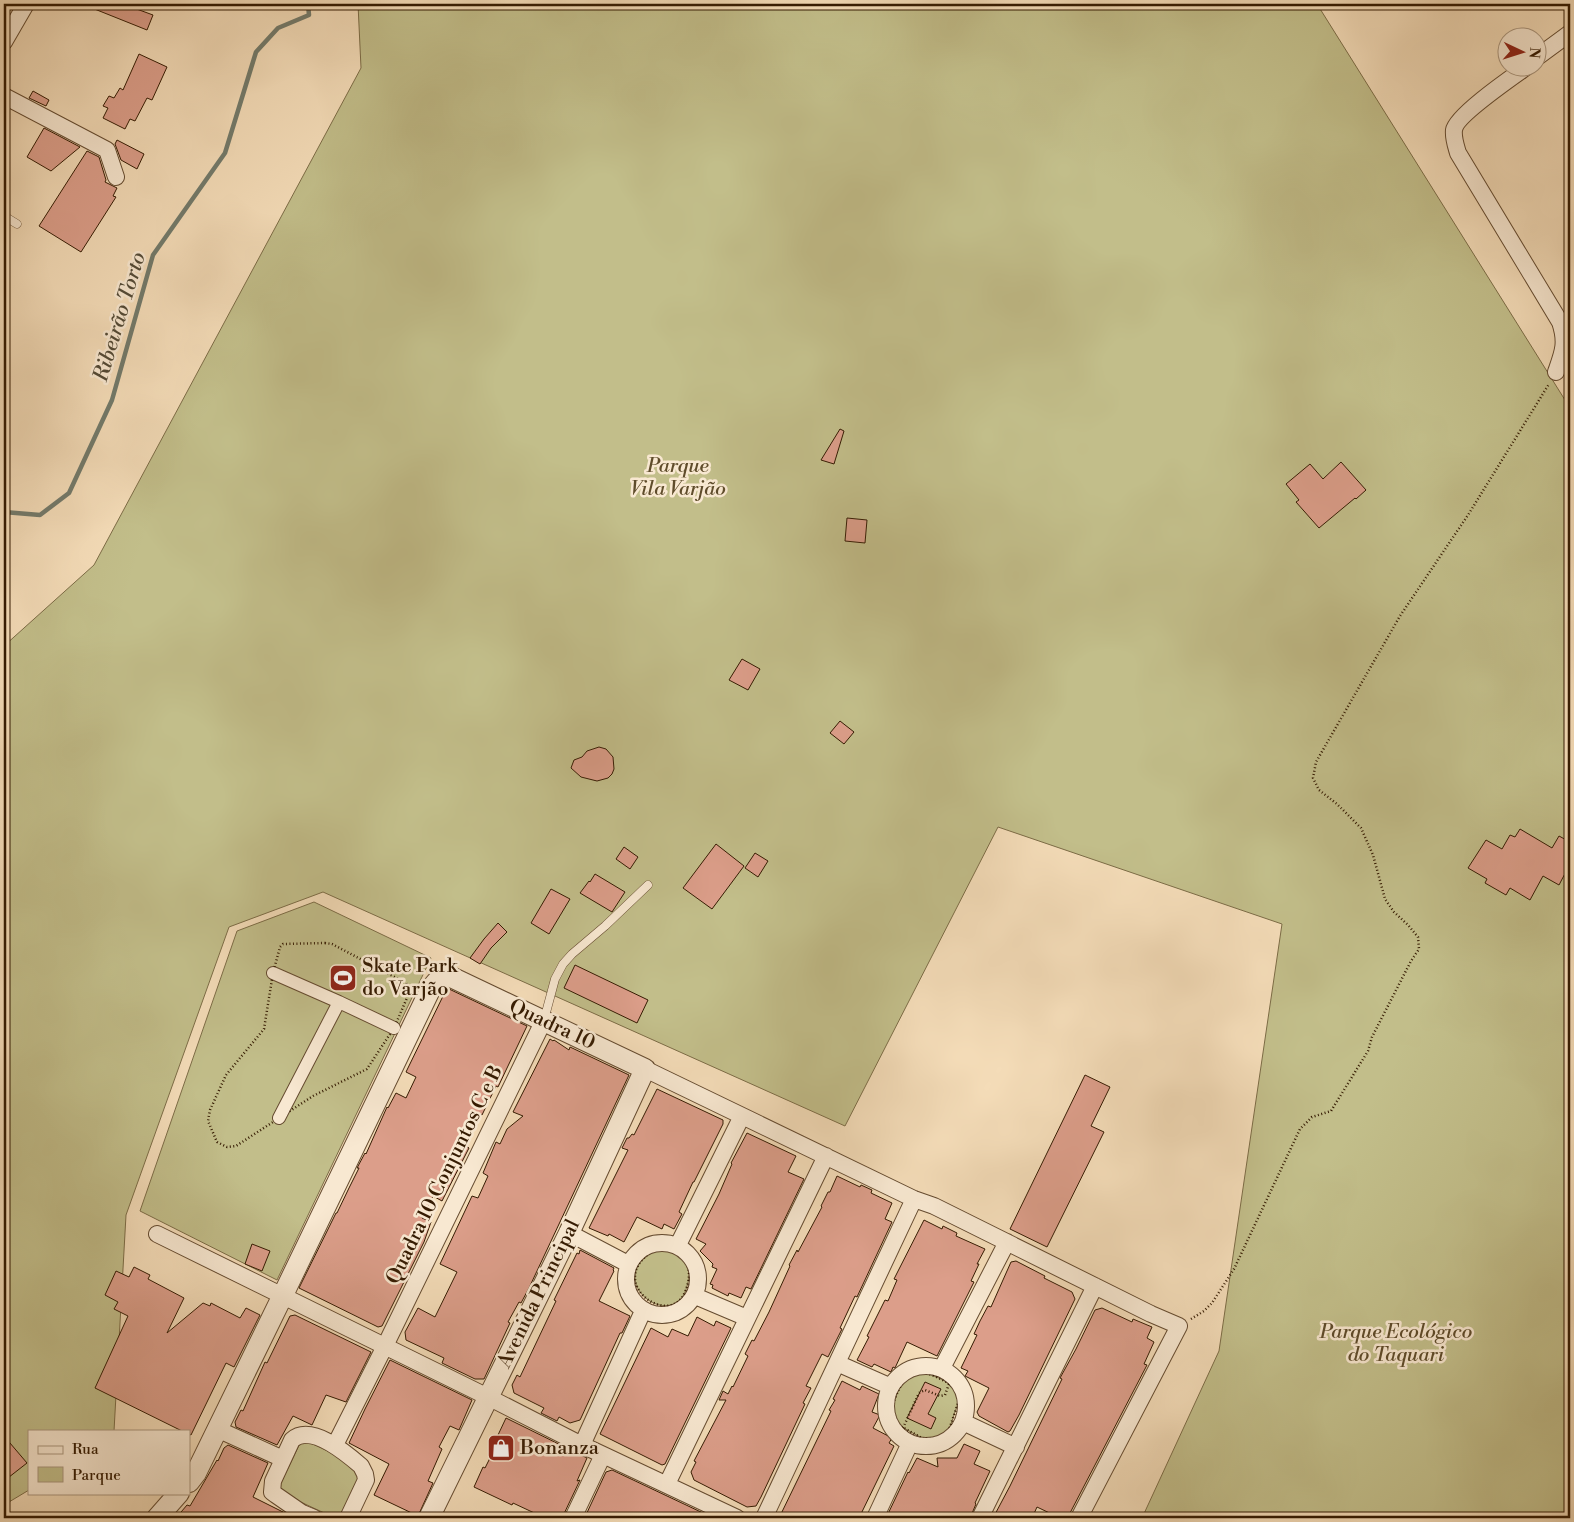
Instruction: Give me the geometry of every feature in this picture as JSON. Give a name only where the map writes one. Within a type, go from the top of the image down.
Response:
[{"type":"street","points":[[4,42],[26,4]]},
{"type":"street","points":[[1546,51],[1570,33]]},
{"type":"street","points":[[1512,78],[1463,115],[1454,128],[1455,141],[1458,153],[1560,322],[1564,335],[1563,350],[1556,372]]},
{"type":"street","points":[[4,96],[106,150],[116,177]]},
{"type":"street","points":[[273,973],[394,1028]]},
{"type":"street","name":"Quadra 10","points":[[283,1295],[430,990],[442,976],[449,976],[459,980],[644,1069]]},
{"type":"street","points":[[279,1118],[339,1002]]},
{"type":"street","name":"Quadra 10 Conjuntos C e B","points":[[335,1445],[544,1022]]},
{"type":"street","points":[[644,1069],[914,1199],[934,1206],[1150,1314],[1179,1326],[1079,1518]]},
{"type":"street","name":"Avenida Principal","points":[[429,1518],[569,1233],[644,1069]]},
{"type":"street","points":[[678,1245],[742,1116]]},
{"type":"street","points":[[667,1484],[826,1156]]},
{"type":"street","points":[[764,1518],[914,1199]]},
{"type":"street","points":[[569,1233],[628,1264]]},
{"type":"street","points":[[157,1234],[582,1445],[737,1518]]},
{"type":"street","points":[[659,1242],[678,1245],[693,1258],[699,1276],[695,1296],[686,1308],[673,1315],[658,1316],[644,1311],[631,1298],[625,1282],[628,1264],[641,1249],[659,1242]]},
{"type":"street","points":[[942,1368],[1007,1242]]},
{"type":"street","points":[[980,1518],[1096,1286]]},
{"type":"street","points":[[190,1481],[196,1473],[283,1295]]},
{"type":"street","points":[[695,1296],[747,1318]]},
{"type":"street","points":[[582,1445],[644,1311]]},
{"type":"street","points":[[837,1362],[890,1386]]},
{"type":"street","points":[[922,1364],[942,1368],[955,1377],[964,1390],[967,1407],[963,1422],[954,1435],[941,1444],[925,1447],[910,1444],[896,1434],[887,1420],[885,1403],[890,1386],[903,1371],[922,1364]]},
{"type":"street","points":[[963,1422],[1016,1446]]},
{"type":"street","points":[[217,1429],[283,1459]]},
{"type":"street","points":[[305,1516],[272,1492],[273,1481],[292,1440],[301,1434],[307,1434],[335,1445],[362,1466],[366,1480],[348,1518]]},
{"type":"street","points":[[875,1518],[910,1444]]},
{"type":"street","points":[[573,1518],[603,1455]]},
{"type":"street","points":[[157,1518],[178,1494]]},
{"type":"lane","points":[[4,216],[17,224]]},
{"type":"lane","points":[[544,1022],[555,979],[563,964],[648,885]]},
{"type":"path","points":[[1179,1326],[1204,1311],[1234,1268],[1300,1129],[1312,1118],[1332,1111],[1368,1051],[1372,1037],[1419,949],[1418,937],[1394,912],[1385,899],[1373,854],[1361,828],[1337,804],[1319,790],[1313,778],[1316,762],[1400,616],[1468,516],[1556,372]]},
{"type":"path","points":[[664,1248],[680,1254],[689,1268],[690,1276],[683,1296],[675,1304],[669,1306],[652,1302],[642,1295],[636,1285],[636,1274],[639,1264],[646,1255],[656,1249],[664,1248]]},
{"type":"path","points":[[920,1370],[949,1384],[956,1390],[959,1400],[948,1433],[937,1438],[924,1439],[898,1425],[891,1408],[906,1376],[920,1370]]},
{"type":"path","points":[[903,1428],[919,1393],[925,1390],[940,1396],[945,1395],[949,1384]]},
{"type":"green space","name":"Parque Vila Varjão","points":[[358,4],[1317,4],[1570,408],[1570,1518],[1142,1518],[1219,1351],[1282,924],[998,827],[845,1126],[323,892],[229,927],[126,1215],[114,1430],[28,1430],[28,1491],[4,1505],[4,646],[94,565],[361,68]]},
{"type":"green space","points":[[314,902],[431,958],[277,1280],[140,1211],[237,931]]},
{"type":"green space","points":[[657,1249],[672,1250],[684,1258],[689,1270],[689,1277],[685,1292],[678,1301],[669,1305],[659,1305],[641,1293],[636,1284],[635,1273],[646,1256]]},
{"type":"green space","points":[[920,1370],[950,1384],[958,1394],[959,1400],[948,1433],[937,1438],[924,1439],[898,1425],[891,1408],[905,1379]]},
{"type":"green space","points":[[302,1439],[366,1469],[342,1518],[335,1518],[277,1491]]},
{"type":"building","points":[[82,4],[123,4],[153,15],[147,30]]},
{"type":"building","points":[[139,54],[167,67],[152,100],[147,98],[135,121],[130,119],[125,129],[103,118],[108,108],[103,106],[109,96],[114,98],[120,88],[123,90]]},
{"type":"building","points":[[33,91],[49,100],[46,106],[29,98]]},
{"type":"building","points":[[44,128],[80,147],[51,171],[27,157]]},
{"type":"building","points":[[117,140],[144,154],[137,169],[121,160],[115,144]]},
{"type":"building","points":[[87,151],[99,157],[105,182],[117,188],[113,196],[116,197],[81,252],[39,226]]},
{"type":"building","points":[[840,429],[844,431],[834,464],[821,460]]},
{"type":"building","points":[[1341,462],[1366,490],[1319,528],[1296,502],[1299,500],[1286,484],[1310,464],[1323,479]]},
{"type":"building","points":[[847,518],[867,520],[865,543],[845,541]]},
{"type":"building","points":[[742,659],[760,669],[748,690],[729,680]]},
{"type":"building","points":[[840,721],[854,732],[844,744],[830,733]]},
{"type":"building","points":[[599,747],[606,749],[613,757],[614,769],[608,778],[597,781],[581,777],[571,768],[574,760],[582,757],[587,751]]},
{"type":"building","points":[[1520,829],[1552,848],[1559,836],[1570,842],[1570,864],[1559,885],[1543,876],[1530,900],[1510,888],[1506,895],[1485,883],[1487,879],[1468,868],[1486,840],[1502,849],[1510,835],[1515,837]]},
{"type":"building","points":[[716,844],[744,866],[712,909],[683,888]]},
{"type":"building","points":[[624,847],[638,857],[630,869],[616,859]]},
{"type":"building","points":[[755,853],[768,861],[758,877],[745,868]]},
{"type":"building","points":[[595,874],[625,892],[612,912],[580,893]]},
{"type":"building","points":[[551,889],[570,899],[549,934],[531,923]]},
{"type":"building","points":[[498,923],[507,932],[491,948],[480,964],[470,958],[484,939]]},
{"type":"building","points":[[575,965],[648,1000],[637,1023],[564,988]]},
{"type":"building","points":[[449,989],[527,1026],[498,1087],[496,1086],[482,1115],[477,1113],[462,1143],[469,1148],[442,1201],[433,1196],[422,1218],[431,1222],[424,1242],[382,1326],[378,1327],[299,1288],[359,1168],[357,1168],[366,1154],[387,1107],[396,1093],[406,1098],[416,1077],[406,1072],[446,990]]},
{"type":"building","points":[[550,1039],[569,1050],[570,1047],[629,1075],[529,1288],[508,1322],[510,1323],[484,1379],[475,1379],[442,1363],[444,1358],[406,1340],[405,1332],[418,1308],[435,1317],[457,1272],[440,1264],[472,1196],[478,1198],[488,1176],[483,1173],[496,1142],[500,1144],[507,1129],[523,1116],[513,1112]]},
{"type":"building","points":[[1085,1075],[1110,1087],[1091,1126],[1104,1132],[1047,1247],[1010,1229]]},
{"type":"building","points":[[657,1089],[723,1120],[723,1124],[679,1212],[682,1214],[674,1229],[664,1224],[662,1229],[637,1217],[624,1242],[609,1234],[608,1236],[589,1228],[628,1150],[622,1148],[627,1138],[632,1134],[634,1135]]},
{"type":"building","points":[[747,1133],[796,1156],[788,1172],[804,1179],[751,1289],[746,1287],[741,1298],[729,1293],[728,1296],[712,1288],[713,1285],[710,1284],[717,1269],[712,1267],[713,1264],[700,1251],[706,1244],[696,1239]]},
{"type":"building","points":[[837,1176],[860,1187],[861,1185],[872,1190],[871,1193],[892,1203],[885,1219],[892,1222],[857,1297],[855,1296],[828,1357],[822,1354],[806,1386],[811,1388],[803,1403],[805,1404],[761,1497],[756,1506],[747,1507],[694,1480],[691,1472],[696,1462],[694,1461],[726,1400],[719,1400],[723,1391],[728,1394],[733,1387],[748,1356],[745,1354],[769,1312],[789,1265],[797,1250],[798,1252]]},
{"type":"building","points":[[924,1220],[942,1229],[943,1226],[957,1233],[956,1236],[985,1249],[971,1281],[974,1282],[937,1356],[907,1342],[895,1368],[893,1367],[891,1372],[874,1364],[872,1367],[857,1360],[885,1300],[888,1301],[897,1280],[894,1279]]},
{"type":"building","points":[[252,1244],[270,1251],[262,1271],[245,1264]]},
{"type":"building","points":[[580,1250],[614,1268],[599,1301],[630,1316],[622,1333],[620,1333],[580,1420],[570,1423],[559,1417],[557,1421],[541,1413],[544,1408],[514,1393],[512,1385],[517,1375],[520,1377],[556,1301],[554,1300]]},
{"type":"building","points":[[1016,1261],[1072,1292],[1075,1299],[1019,1415],[1008,1432],[979,1416],[977,1412],[989,1388],[965,1376],[968,1371],[961,1368],[977,1335],[974,1334],[980,1321],[988,1306],[991,1307],[1011,1262]]},
{"type":"building","points":[[134,1267],[150,1275],[148,1279],[184,1298],[167,1333],[203,1303],[210,1306],[211,1303],[240,1318],[246,1308],[260,1315],[234,1367],[226,1363],[191,1435],[190,1430],[180,1430],[95,1388],[128,1316],[114,1309],[118,1302],[105,1295],[116,1271],[129,1277]]},
{"type":"building","points":[[1102,1308],[1132,1322],[1133,1319],[1152,1327],[1147,1338],[1154,1342],[1144,1364],[1147,1365],[1069,1518],[1060,1518],[1037,1507],[1032,1518],[993,1518],[1095,1310]]},
{"type":"building","points":[[295,1315],[371,1352],[346,1402],[326,1395],[312,1425],[293,1416],[277,1445],[236,1427],[235,1422],[241,1410],[243,1411],[265,1362],[267,1363],[290,1316]]},
{"type":"building","points":[[697,1317],[714,1326],[716,1321],[731,1328],[665,1464],[662,1465],[600,1434],[651,1328],[668,1337],[672,1329],[688,1336]]},
{"type":"building","points":[[390,1360],[472,1400],[459,1430],[450,1426],[439,1447],[442,1449],[428,1481],[433,1483],[418,1516],[374,1495],[389,1464],[349,1443]]},
{"type":"building","points":[[842,1381],[860,1390],[862,1386],[879,1394],[872,1412],[880,1415],[873,1428],[892,1438],[889,1443],[894,1446],[859,1518],[779,1518],[831,1411],[829,1410],[835,1400],[833,1399]]},
{"type":"building","points":[[925,1382],[941,1389],[928,1414],[936,1418],[931,1429],[907,1418]]},
{"type":"building","points":[[506,1418],[587,1458],[577,1481],[580,1480],[562,1518],[545,1518],[474,1487],[501,1436],[498,1435]]},
{"type":"building","points":[[4,1436],[27,1463],[4,1481]]},
{"type":"building","points":[[964,1444],[980,1451],[974,1464],[990,1471],[970,1518],[886,1518],[908,1472],[917,1458],[938,1467],[937,1458],[957,1458]]},
{"type":"building","points":[[228,1445],[268,1463],[253,1497],[292,1518],[176,1518],[187,1505],[190,1506],[224,1448]]},
{"type":"building","points":[[612,1470],[713,1518],[585,1517],[606,1472]]},
{"type":"waterway","name":"Ribeirão Torto","points":[[4,512],[40,515],[69,493],[112,400],[153,255],[225,153],[256,52],[278,28],[309,15],[308,4]]},
{"type":"place","name":"Skate Park do Varjão","points":[[343,978]]},
{"type":"place","name":"Bonanza","points":[[501,1448]]},
{"type":"park label","name":"Parque Ecológico do Taquari","points":[[1396,1344]]}]
